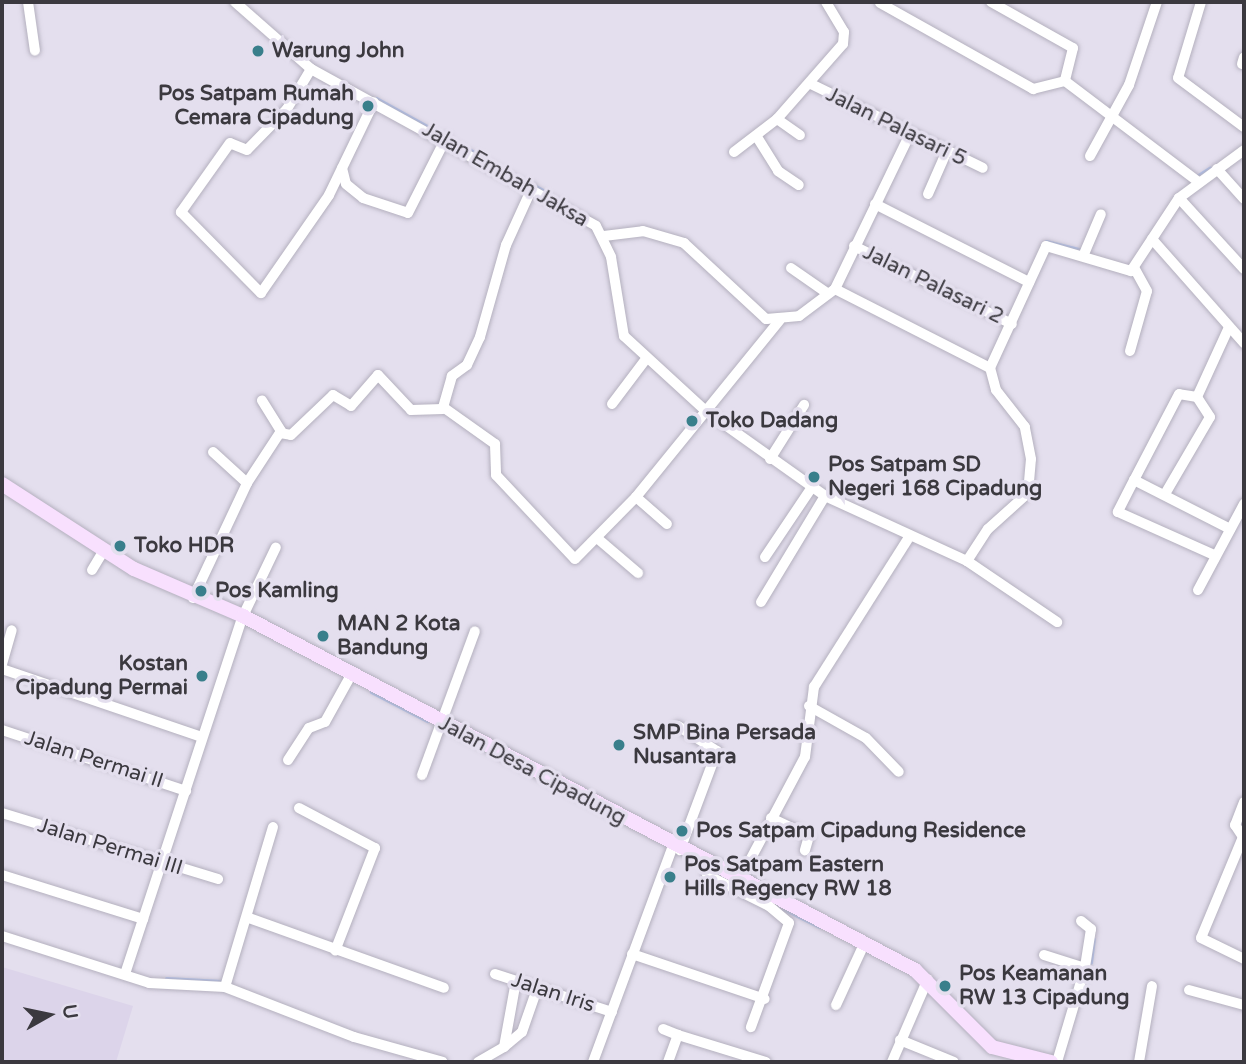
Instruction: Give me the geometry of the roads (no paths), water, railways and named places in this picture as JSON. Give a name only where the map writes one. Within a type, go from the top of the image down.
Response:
[{"type":"street","points":[[28,2],[35,51]]},
{"type":"street","name":"Jalan Embah Jaksa","points":[[235,2],[312,69],[446,138],[532,188],[604,236],[624,336],[646,359],[707,412],[825,496],[908,538],[967,561],[1057,622]]},
{"type":"street","points":[[734,152],[758,137],[777,119],[811,84],[845,40],[826,2]]},
{"type":"street","points":[[991,2],[1073,48],[1065,81]]},
{"type":"street","points":[[1090,156],[1113,116],[1157,2]]},
{"type":"street","points":[[1201,2],[1178,78],[1244,127]]},
{"type":"street","points":[[880,4],[1033,89],[1065,81]]},
{"type":"street","points":[[312,69],[288,109],[247,150],[230,143],[181,215],[261,293],[342,168],[374,102]]},
{"type":"street","points":[[1065,81],[1197,181]]},
{"type":"street","name":"Jalan Palasari 5","points":[[811,84],[909,136],[983,168]]},
{"type":"street","points":[[777,119],[800,135]]},
{"type":"street","points":[[604,236],[643,231],[684,243],[759,314],[780,320],[799,316],[831,291],[909,136]]},
{"type":"street","points":[[758,137],[778,171],[799,185]]},
{"type":"street","points":[[342,168],[346,184],[363,198],[408,213],[446,138]]},
{"type":"street","points":[[967,561],[988,529],[1027,494],[1031,480],[1025,427],[996,390],[990,368],[1048,244],[1084,254],[1128,272],[1134,268],[1179,198],[1197,181],[1244,150]]},
{"type":"street","points":[[928,194],[946,153]]},
{"type":"street","points":[[1217,169],[1244,198]]},
{"type":"street","points":[[443,409],[452,376],[467,365],[480,337],[506,245],[532,188]]},
{"type":"street","points":[[1179,198],[1244,269]]},
{"type":"street","points":[[875,204],[1029,282]]},
{"type":"street","points":[[1084,254],[1101,214]]},
{"type":"street","points":[[1153,239],[1244,343]]},
{"type":"street","name":"Jalan Palasari 2","points":[[854,246],[1012,324]]},
{"type":"street","points":[[791,268],[831,291],[990,368]]},
{"type":"street","points":[[1130,351],[1146,300],[1146,282],[1134,268]]},
{"type":"street","points":[[280,433],[291,435],[335,394],[351,405],[376,375],[411,410],[443,409],[495,444],[496,475],[575,559],[636,497],[780,320]]},
{"type":"street","points":[[1197,397],[1229,327]]},
{"type":"street","points":[[612,404],[646,359]]},
{"type":"street","points":[[1165,494],[1210,417],[1197,397],[1179,394],[1118,512],[1214,555]]},
{"type":"street","points":[[262,400],[280,433]]},
{"type":"street","points":[[770,459],[804,405]]},
{"type":"street","points":[[193,598],[247,483],[280,433]]},
{"type":"street","points":[[213,452],[247,483]]},
{"type":"street","points":[[1134,480],[1230,529]]},
{"type":"street","name":"Jalan Desa Cipadung","points":[[2,484],[103,550],[193,598],[243,616],[676,848],[928,979],[984,1043],[1051,1062]]},
{"type":"street","points":[[765,557],[812,487]]},
{"type":"street","points":[[761,602],[825,496]]},
{"type":"street","points":[[636,497],[667,524]]},
{"type":"street","points":[[1198,590],[1214,555],[1244,504]]},
{"type":"street","points":[[597,538],[638,573]]},
{"type":"street","points":[[740,879],[806,757],[809,706],[815,685],[908,538]]},
{"type":"street","points":[[125,974],[243,616],[276,547]]},
{"type":"street","points":[[92,570],[103,550]]},
{"type":"street","points":[[12,630],[2,666],[202,737]]},
{"type":"street","points":[[422,775],[475,631]]},
{"type":"street","points":[[288,760],[309,728],[326,722],[351,675]]},
{"type":"street","points":[[809,706],[866,738],[899,772]]},
{"type":"street","points":[[593,1062],[632,954],[717,751],[678,726]]},
{"type":"street","name":"Jalan Permai II","points":[[2,730],[186,791]]},
{"type":"street","points":[[1244,802],[1235,825],[1243,837],[1201,938],[1244,958]]},
{"type":"street","points":[[299,808],[375,848],[335,951]]},
{"type":"street","name":"Jalan Permai III","points":[[2,813],[161,864],[218,879]]},
{"type":"street","points":[[771,818],[809,836],[805,850]]},
{"type":"street","points":[[225,987],[249,918],[273,827]]},
{"type":"street","points":[[2,875],[144,919]]},
{"type":"street","points":[[706,875],[788,920],[765,999],[751,1027]]},
{"type":"street","points":[[249,918],[444,988]]},
{"type":"street","points":[[1057,1062],[1086,968],[1091,929],[1081,921]]},
{"type":"street","points":[[2,936],[164,985],[225,987],[354,1037],[443,1062]]},
{"type":"street","points":[[836,1005],[864,944]]},
{"type":"street","points":[[632,954],[765,999]]},
{"type":"street","points":[[1044,955],[1086,968]]},
{"type":"street","name":"Jalan Iris","points":[[495,974],[612,1012]]},
{"type":"street","points":[[892,1062],[928,979]]},
{"type":"street","points":[[504,1047],[516,981]]},
{"type":"street","points":[[1139,1062],[1152,986]]},
{"type":"street","points":[[478,1062],[504,1047],[522,1032],[537,989]]},
{"type":"street","points":[[1189,989],[1244,1004]]},
{"type":"street","points":[[663,1029],[731,1057],[766,1062]]},
{"type":"street","points":[[667,1062],[678,1035]]},
{"type":"street","points":[[900,1040],[929,1057],[954,1062]]},
{"type":"waterway","points":[[377,99],[567,204]]},
{"type":"waterway","points":[[1196,178],[1210,169]]},
{"type":"waterway","points":[[1047,242],[1083,251]]},
{"type":"waterway","points":[[1020,493],[1025,482]]},
{"type":"waterway","points":[[372,692],[428,721]]},
{"type":"waterway","points":[[774,904],[820,927]]},
{"type":"waterway","points":[[1091,963],[1094,940]]},
{"type":"waterway","points":[[167,979],[222,982]]},
{"type":"place","name":"Warung John","points":[[258,51]]},
{"type":"place","name":"Pos Satpam Rumah Cemara Cipadung","points":[[368,106]]},
{"type":"place","name":"Toko Dadang","points":[[692,421]]},
{"type":"place","name":"Pos Satpam SD Negeri 168 Cipadung","points":[[814,477]]},
{"type":"place","name":"Toko HDR","points":[[120,546]]},
{"type":"place","name":"Pos Kamling","points":[[201,591]]},
{"type":"place","name":"MAN 2 Kota Bandung","points":[[323,636]]},
{"type":"place","name":"Kostan Cipadung Permai","points":[[202,676]]},
{"type":"place","name":"SMP Bina Persada Nusantara","points":[[619,745]]},
{"type":"place","name":"Pos Satpam Cipadung Residence","points":[[682,831]]},
{"type":"place","name":"Pos Satpam Eastern Hills Regency RW 18","points":[[670,877]]},
{"type":"place","name":"Pos Keamanan RW 13 Cipadung","points":[[945,986]]}]
